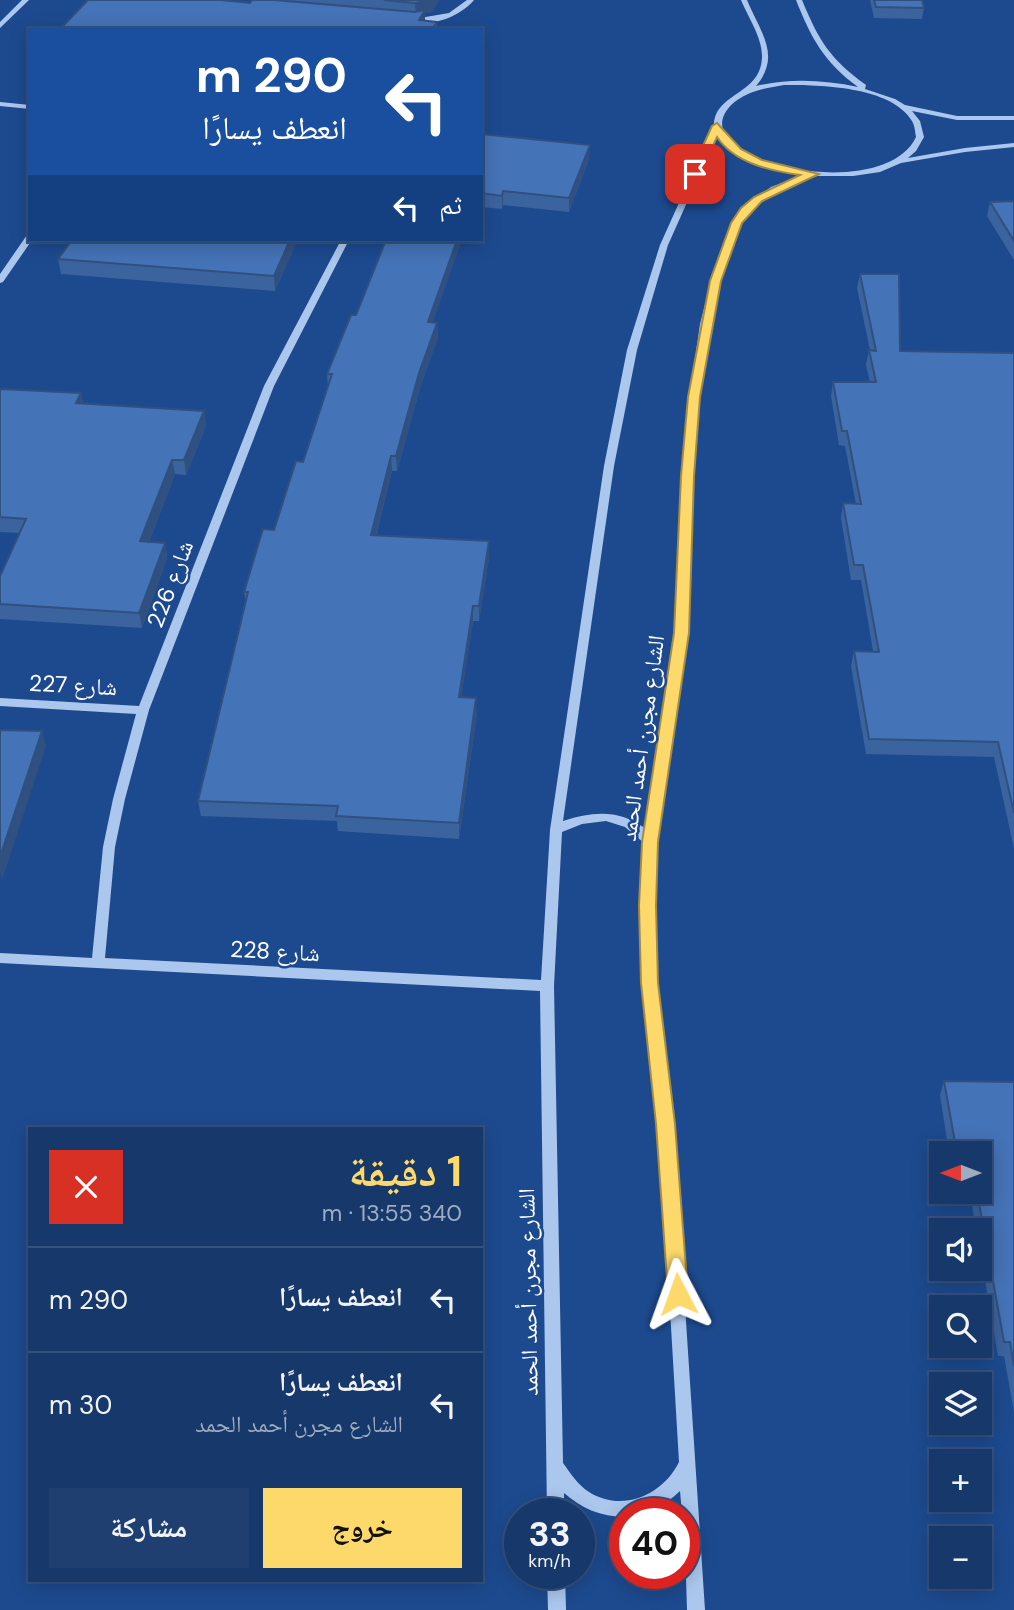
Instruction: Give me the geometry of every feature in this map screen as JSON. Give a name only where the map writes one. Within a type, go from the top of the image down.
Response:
[{"type":"street","points":[[0,26],[26,0]]},
{"type":"street","points":[[400,19],[446,16],[458,12],[471,0]]},
{"type":"street","points":[[744,0],[766,50],[763,71],[747,92]]},
{"type":"street","points":[[799,0],[811,29],[834,66],[869,91],[902,107],[957,118],[1014,118]]},
{"type":"street","points":[[869,91],[805,82],[774,85],[747,92],[729,101],[719,113],[717,126],[723,139],[737,152],[784,170],[814,174],[856,172],[965,150],[1014,145]]},
{"type":"street","points":[[0,104],[28,107]]},
{"type":"street","points":[[892,164],[912,152],[920,137],[916,121],[902,107]]},
{"type":"street","name":"الشارع مجرن أحمد الحمد","points":[[555,1498],[547,986],[556,831],[609,466],[632,350],[664,245],[717,126]]},
{"type":"street","name":"الشارع مجرن أحمد الحمد","points":[[696,1610],[667,1137],[650,983],[647,906],[650,842],[682,633],[691,422],[701,348],[715,281],[737,223],[745,211],[774,189],[814,174]]},
{"type":"street","points":[[0,280],[28,240]]},
{"type":"street","name":"شارع 226","points":[[99,963],[109,847],[143,710],[270,386],[344,242]]},
{"type":"street","name":"شارع 227","points":[[0,702],[143,710]]},
{"type":"street","points":[[556,831],[580,818],[608,817],[634,825],[650,842]]},
{"type":"street","name":"شارع 228","points":[[0,958],[547,986]]},
{"type":"street","points":[[555,1465],[572,1489],[596,1505],[624,1510],[652,1504],[673,1488],[687,1464]]},
{"type":"street","points":[[556,1589],[557,1610]]},
{"type":"building","points":[[88,0],[221,0],[250,3],[252,0],[274,0],[415,12],[425,10],[419,20],[437,22],[433,28],[61,28]]},
{"type":"building","points":[[384,0],[429,0],[415,3]]},
{"type":"building","points":[[874,0],[922,0],[924,8],[876,7]]},
{"type":"building","points":[[483,134],[590,145],[569,198],[503,191],[502,196],[483,193]]},
{"type":"building","points":[[1014,201],[1014,241],[990,202]]},
{"type":"building","points":[[71,242],[289,242],[274,276],[58,259]]},
{"type":"building","points":[[385,242],[456,242],[428,322],[437,323],[419,373],[396,456],[391,456],[371,535],[489,541],[479,606],[473,606],[459,697],[476,698],[459,823],[336,816],[338,806],[198,801],[248,592],[244,592],[263,529],[274,530],[296,461],[303,462],[332,374],[327,374],[351,315],[356,315]]},
{"type":"building","points":[[860,274],[899,274],[900,351],[1014,353],[1014,813],[998,742],[869,739],[854,651],[879,652],[863,565],[854,565],[843,503],[861,504],[847,431],[842,431],[833,382],[876,382],[869,350],[876,351]]},
{"type":"building","points":[[0,389],[81,393],[76,403],[204,411],[184,460],[172,460],[140,541],[165,543],[139,613],[0,604],[0,576],[26,519],[0,517]]},
{"type":"building","points":[[0,730],[42,731],[0,857]]},
{"type":"building","points":[[944,1081],[1014,1082],[1014,1366],[1010,1342],[1004,1342],[992,1275],[992,1218],[982,1218],[979,1204],[992,1204],[992,1141],[955,1141]]},
{"type":"route","points":[[678,1294],[666,1124],[650,983],[647,906],[650,842],[682,633],[691,422],[697,371],[715,281],[737,223],[758,199],[774,189],[814,174],[784,170],[737,152],[723,139],[717,126],[695,174]]}]
